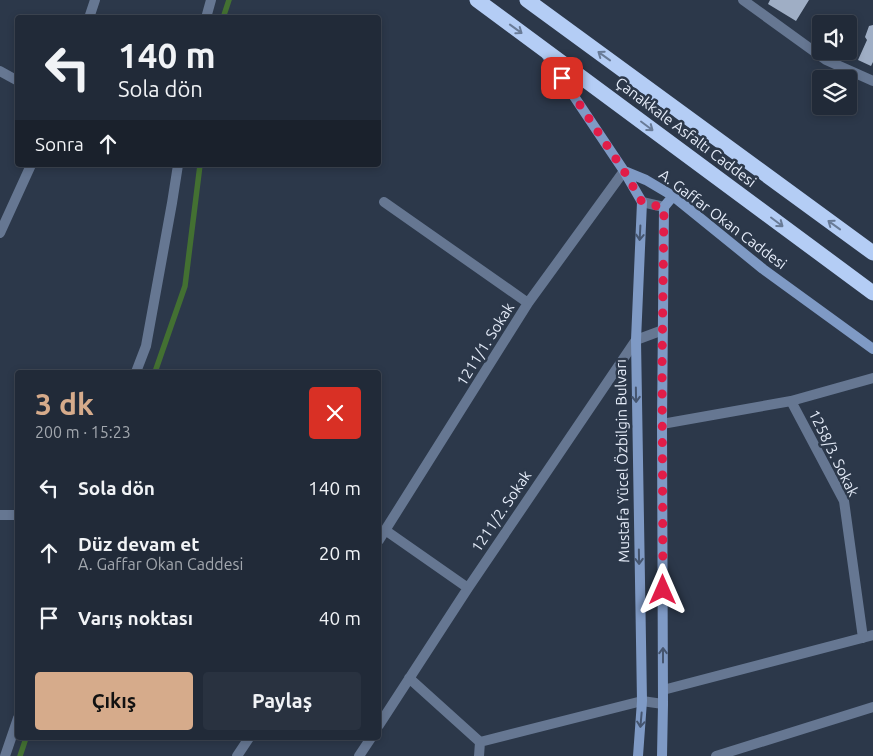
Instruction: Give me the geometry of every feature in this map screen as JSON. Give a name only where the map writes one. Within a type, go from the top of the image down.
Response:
[{"type":"highway","name":"Çanakkale Asfaltı Caddesi","points":[[477,0],[873,293]]},
{"type":"highway","name":"Çanakkale Asfaltı Caddesi","points":[[528,0],[873,254]]},
{"type":"street","points":[[90,15],[95,0]]},
{"type":"street","points":[[207,15],[212,0]]},
{"type":"street","points":[[743,0],[826,60],[873,81]]},
{"type":"street","points":[[541,47],[624,171],[642,202],[664,208]]},
{"type":"street","points":[[2,76],[15,80]]},
{"type":"street","points":[[0,233],[30,167]]},
{"type":"street","points":[[137,370],[146,346],[178,167]]},
{"type":"street","name":"A. Gaffar Okan Caddesi","points":[[624,171],[646,180],[673,196],[763,269],[873,348]]},
{"type":"street","name":"1211/1. Sokak","points":[[381,537],[528,304],[624,171]]},
{"type":"street","points":[[662,756],[662,330],[664,208],[673,196]]},
{"type":"street","points":[[384,202],[528,304]]},
{"type":"street","name":"Mustafa Yücel Özbilgin Bulvarı","points":[[638,756],[642,701],[637,494],[636,340],[642,202]]},
{"type":"street","points":[[636,340],[662,330]]},
{"type":"street","name":"1211/2. Sokak","points":[[381,722],[468,588],[636,340]]},
{"type":"street","points":[[662,424],[791,401],[873,378]]},
{"type":"street","name":"1258/3. Sokak","points":[[791,401],[844,501],[868,636]]},
{"type":"street","points":[[0,515],[15,515]]},
{"type":"street","points":[[385,530],[468,588]]},
{"type":"street","points":[[663,690],[868,636]]},
{"type":"street","points":[[410,678],[480,742]]},
{"type":"street","points":[[480,742],[642,701],[663,704]]},
{"type":"street","points":[[723,755],[873,707]]},
{"type":"street","points":[[5,756],[15,727]]},
{"type":"street","points":[[236,756],[248,740]]},
{"type":"street","points":[[359,756],[370,740]]},
{"type":"street","points":[[479,756],[480,742]]},
{"type":"building","points":[[770,0],[809,0],[796,21],[768,4]]},
{"type":"building","points":[[873,25],[873,62],[871,66],[858,60],[867,40],[865,37],[869,26]]},
{"type":"waterway","points":[[224,15],[229,0]]},
{"type":"waterway","points":[[156,370],[185,286],[200,167]]},
{"type":"waterway","points":[[20,756],[25,740]]},
{"type":"route","points":[[562,78],[624,171],[642,202],[664,208],[662,368],[663,590]]}]
